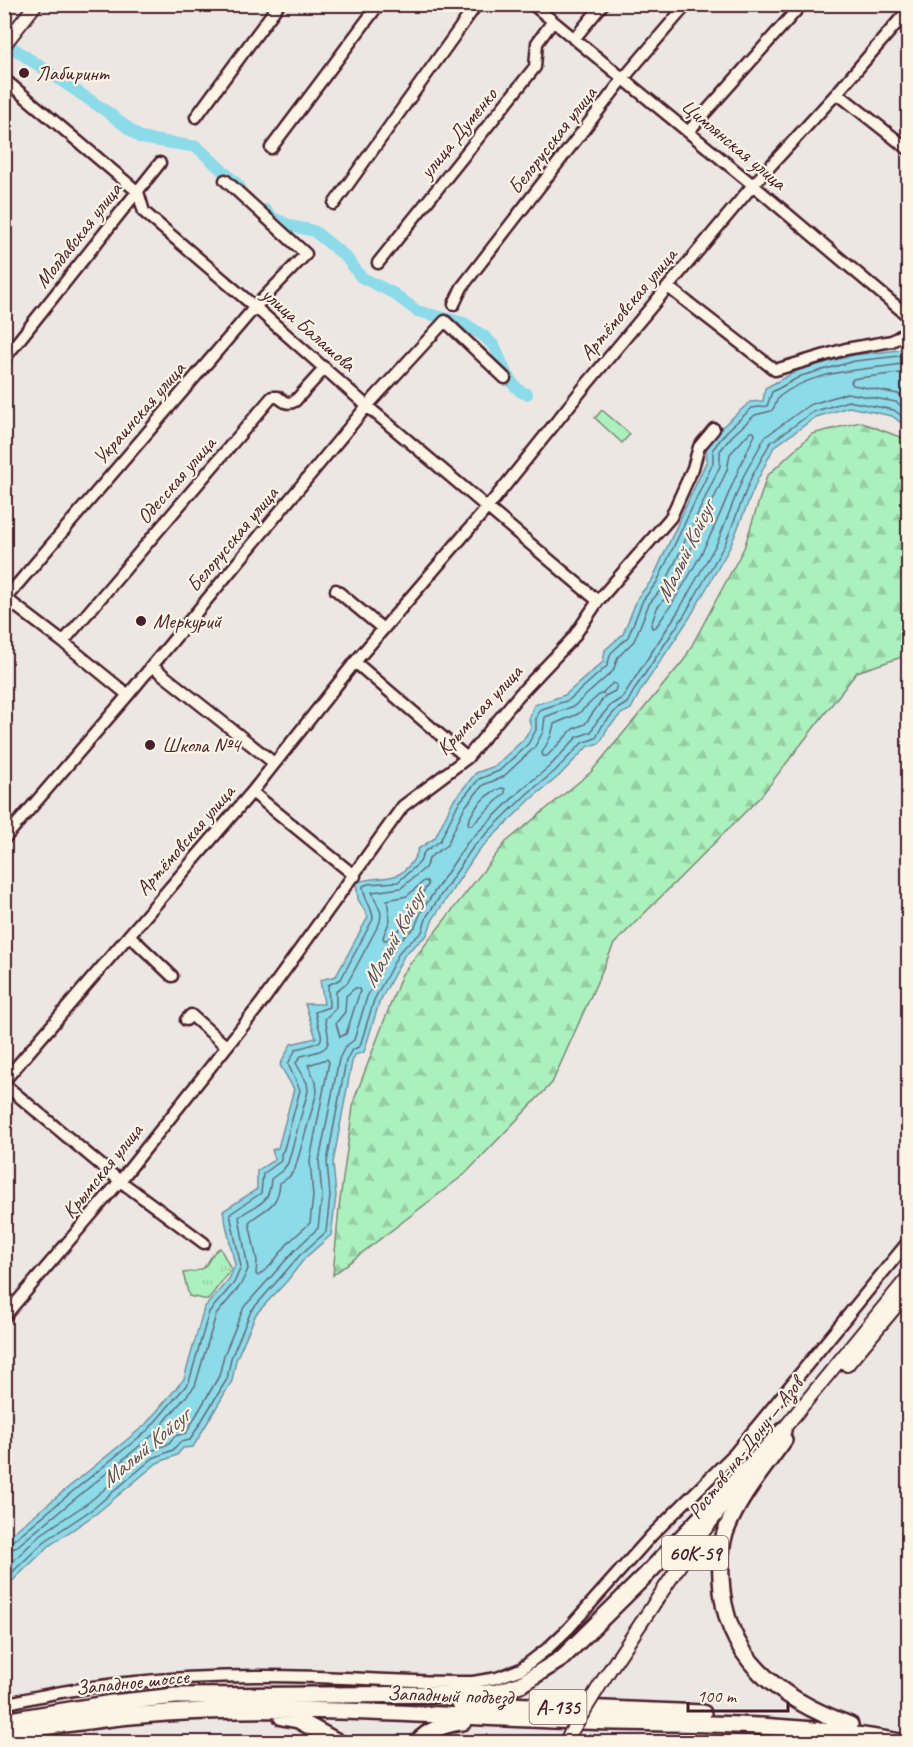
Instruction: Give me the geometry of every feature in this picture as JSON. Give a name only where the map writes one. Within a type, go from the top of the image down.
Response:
[{"type":"highway","points":[[266,1695],[474,1694],[498,1692],[521,1684],[561,1659],[786,1432]]},
{"type":"highway","points":[[786,1432],[738,1506],[726,1529],[720,1562],[725,1614],[733,1633],[752,1665],[773,1685],[796,1702],[850,1725]]},
{"type":"highway","name":"Западное шоссе","points":[[4,1721],[112,1703],[176,1696],[266,1695]]},
{"type":"highway","name":"Западный подъезд","points":[[266,1695],[774,1717],[850,1725],[909,1735]]},
{"type":"highway","points":[[213,1709],[266,1713],[298,1720],[338,1743]]},
{"type":"highway","name":"Западное шоссе","points":[[4,1734],[115,1717],[213,1709]]},
{"type":"highway","name":"Западный подъезд","points":[[213,1709],[774,1725],[849,1733],[900,1743]]},
{"type":"highway","points":[[418,1743],[436,1729],[454,1723],[559,1720]]},
{"type":"main road","points":[[4,45],[36,4]]},
{"type":"main road","name":"Ростов-на-Дону — Азов","points":[[565,1743],[696,1541],[909,1277]]},
{"type":"main road","name":"Ростов-на-Дону — Азов","points":[[786,1432],[909,1292]]},
{"type":"main road","name":"Ростов-на-Дону — Азов","points":[[572,1743],[608,1679]]},
{"type":"street","points":[[196,117],[279,4]]},
{"type":"street","points":[[271,148],[379,4]]},
{"type":"street","points":[[334,204],[477,4]]},
{"type":"street","name":"Цимлянская улица","points":[[532,4],[909,316]]},
{"type":"street","points":[[574,39],[603,4]]},
{"type":"street","name":"Белорусская улица","points":[[454,304],[462,287],[623,79],[687,4]]},
{"type":"street","points":[[688,132],[802,4]]},
{"type":"street","name":"Артёмовская улица","points":[[4,1082],[252,792],[355,662],[488,507],[581,391],[753,185],[909,10]]},
{"type":"street","name":"улица Думенко","points":[[378,262],[535,67],[537,43],[553,21]]},
{"type":"street","name":"улица Балашова","points":[[4,80],[138,192],[144,212],[367,406],[598,601]]},
{"type":"street","points":[[837,93],[909,149]]},
{"type":"street","name":"Молдавская улица","points":[[4,359],[160,163]]},
{"type":"street","name":"Украинская улица","points":[[5,598],[255,307],[306,254],[225,180]]},
{"type":"street","points":[[668,287],[775,370],[846,349],[892,341],[909,331]]},
{"type":"street","name":"Белорусская улица","points":[[4,839],[128,695],[367,406],[445,321],[505,378]]},
{"type":"street","name":"Одесская улица","points":[[63,642],[272,397],[278,397],[284,402],[295,401],[325,368]]},
{"type":"street","name":"Крымская улица","points":[[4,1317],[120,1181],[226,1046],[355,876],[403,806],[467,758],[519,695],[573,638],[598,601],[671,517],[693,468],[699,447],[714,429]]},
{"type":"street","points":[[336,590],[383,629]]},
{"type":"street","points":[[5,598],[128,695]]},
{"type":"street","points":[[355,662],[467,758]]},
{"type":"street","points":[[152,666],[274,764]]},
{"type":"street","points":[[252,792],[355,876]]},
{"type":"street","points":[[129,935],[172,976]]},
{"type":"street","points":[[186,1020],[191,1015],[226,1046]]},
{"type":"street","points":[[4,1082],[120,1181],[204,1243]]},
{"type":"street","points":[[4,1704],[105,1686],[202,1677],[258,1676],[472,1682],[497,1678],[521,1669],[568,1629],[652,1535],[735,1453],[909,1242]]},
{"type":"green space","points":[[602,410],[630,434],[622,443],[595,418]]},
{"type":"green space","points":[[860,422],[908,440],[908,655],[857,672],[761,796],[614,944],[552,1083],[465,1174],[333,1275],[339,1207],[354,1100],[402,974],[506,842],[591,772],[684,660],[744,548],[767,476],[812,434]]},
{"type":"green space","points":[[220,1248],[231,1269],[208,1300],[189,1296],[183,1273],[203,1268]]},
{"type":"water","name":"Малый Койсуг","points":[[908,349],[908,428],[892,416],[849,407],[816,417],[774,447],[757,481],[730,547],[690,617],[641,690],[631,709],[621,714],[607,729],[600,743],[587,747],[478,851],[433,919],[427,935],[405,954],[379,1003],[364,1052],[355,1055],[352,1062],[333,1163],[336,1196],[331,1235],[305,1258],[256,1314],[236,1360],[232,1381],[193,1447],[183,1448],[177,1455],[157,1463],[97,1513],[49,1546],[5,1588],[5,1539],[145,1425],[184,1379],[204,1308],[229,1279],[235,1265],[223,1211],[257,1189],[257,1171],[275,1159],[272,1150],[278,1148],[294,1089],[280,1065],[291,1044],[316,1038],[305,1004],[324,1004],[320,980],[336,976],[368,917],[358,899],[356,883],[398,875],[409,866],[418,849],[435,838],[453,801],[476,773],[495,766],[523,740],[531,728],[529,719],[534,705],[565,695],[603,662],[605,650],[623,634],[638,597],[652,580],[707,460],[706,447],[722,427],[750,402],[763,401],[765,388],[799,370],[854,355]]},
{"type":"waterway","points":[[4,42],[106,111],[141,138],[197,147],[239,186]]},
{"type":"waterway","points":[[265,210],[273,218],[291,226],[314,231],[345,256],[361,277],[393,293],[417,311],[464,323],[485,337],[495,347],[513,384],[521,392],[527,394]]},
{"type":"place","name":"Лабиринт","points":[[24,73]]},
{"type":"place","name":"Меркурий","points":[[141,621]]},
{"type":"place","name":"Школа №4","points":[[150,745]]}]
